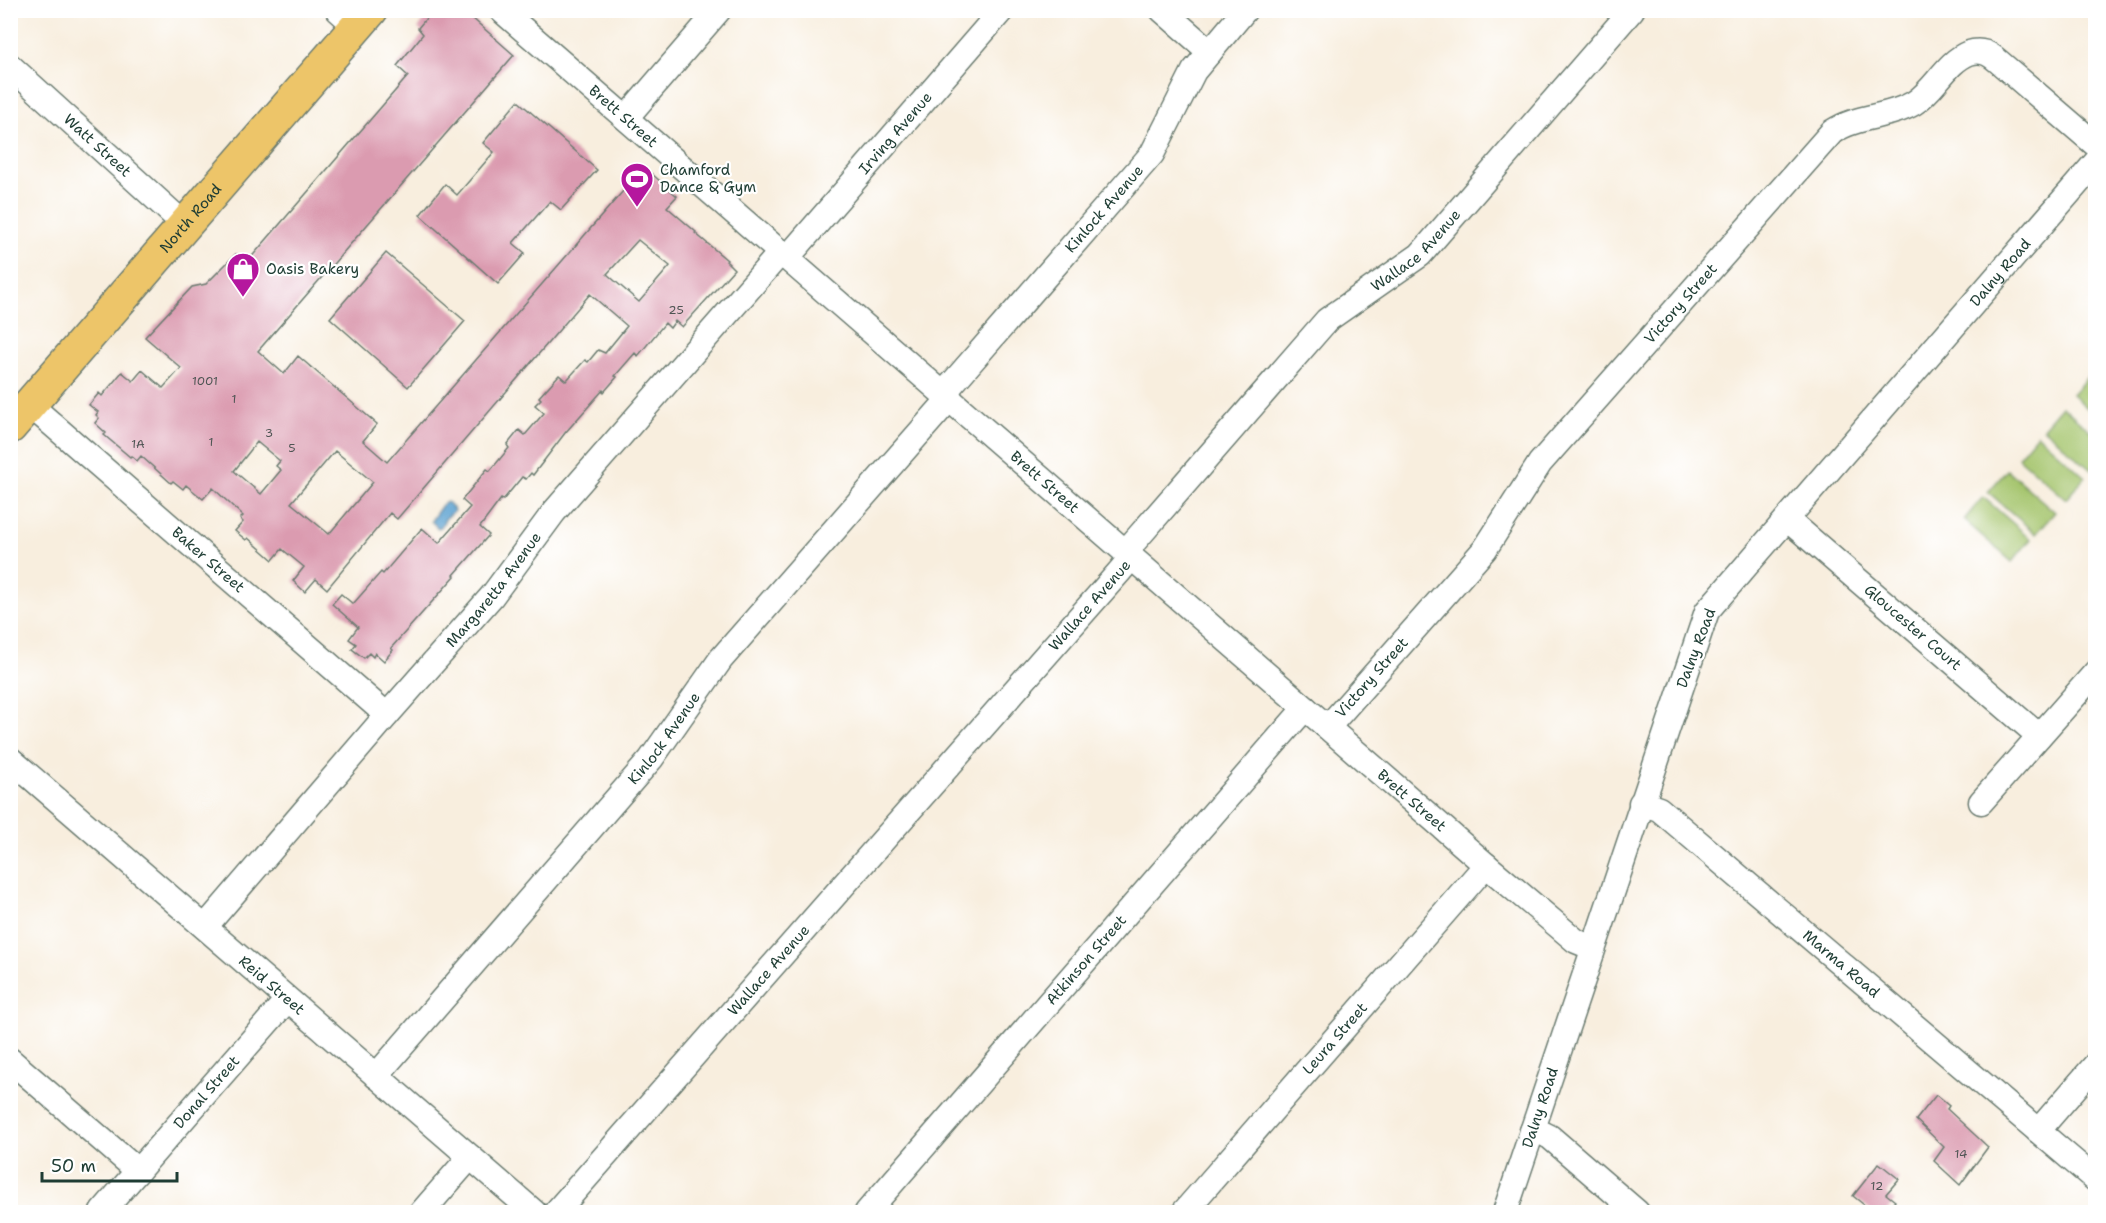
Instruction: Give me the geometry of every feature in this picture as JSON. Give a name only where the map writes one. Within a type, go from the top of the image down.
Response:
[{"type":"highway","name":"North Road","points":[[20,416],[185,225],[355,16]]},
{"type":"street","name":"Brett Street","points":[[501,10],[1486,865],[1576,941],[1593,948]]},
{"type":"street","points":[[626,118],[718,10]]},
{"type":"street","name":"Irving Avenue","points":[[784,255],[1002,10]]},
{"type":"street","points":[[1162,10],[1210,52]]},
{"type":"street","name":"Kinlock Avenue","points":[[376,1076],[651,759],[721,659],[1152,154],[1194,71],[1245,10]]},
{"type":"street","name":"Wallace Avenue","points":[[556,1212],[1125,564],[1133,543],[1327,320],[1420,255],[1632,10]]},
{"type":"street","name":"Victory Street","points":[[1328,727],[1485,549],[1540,463],[1832,132],[1852,121],[1914,103],[1925,95],[1964,55],[1978,51],[1991,55],[2096,145]]},
{"type":"street","name":"Watt Street","points":[[10,66],[185,225]]},
{"type":"street","name":"Dalny Road","points":[[1505,1212],[1707,611],[2096,162]]},
{"type":"street","name":"Margaretta Avenue","points":[[205,927],[492,596],[554,512],[784,255]]},
{"type":"street","name":"Baker Street","points":[[20,416],[387,715]]},
{"type":"street","name":"Gloucester Court","points":[[1787,519],[2039,736]]},
{"type":"street","points":[[1982,802],[2096,672]]},
{"type":"street","name":"Atkinson Street","points":[[867,1212],[1305,708]]},
{"type":"street","name":"Reid Street","points":[[10,759],[534,1212]]},
{"type":"street","name":"Marma Road","points":[[1641,803],[1659,809],[2096,1180]]},
{"type":"street","name":"Leura Street","points":[[1184,1212],[1486,865]]},
{"type":"street","name":"Donal Street","points":[[102,1212],[287,999]]},
{"type":"street","points":[[10,1060],[138,1171]]},
{"type":"street","points":[[2038,1131],[2096,1064]]},
{"type":"street","points":[[1532,1131],[1550,1137],[1637,1212]]},
{"type":"street","points":[[422,1212],[470,1157]]},
{"type":"green space","points":[[2092,372],[2095,375],[2095,415],[2072,394]]},
{"type":"green space","points":[[2062,406],[2095,435],[2095,465],[2091,470],[2043,428]]},
{"type":"green space","points":[[2037,434],[2085,477],[2066,499],[2018,457]]},
{"type":"green space","points":[[2007,470],[2055,512],[2036,534],[1988,492]]},
{"type":"green space","points":[[1983,497],[2031,539],[2012,562],[1964,520]]},
{"type":"water","points":[[447,502],[454,511],[438,528],[431,521],[442,505]]},
{"type":"building","points":[[433,10],[463,10],[514,55],[258,351],[284,374],[298,356],[377,424],[363,441],[387,462],[644,167],[677,196],[667,207],[727,260],[734,269],[682,327],[675,321],[670,328],[665,323],[638,356],[635,353],[604,392],[603,390],[565,433],[533,475],[531,473],[526,479],[522,477],[503,500],[501,499],[480,527],[489,535],[391,648],[393,650],[384,661],[375,653],[373,657],[369,653],[364,658],[352,649],[356,644],[349,639],[358,627],[332,604],[341,594],[353,604],[381,572],[383,574],[422,528],[439,543],[470,507],[462,500],[487,469],[490,471],[509,448],[507,445],[519,430],[525,435],[544,413],[535,405],[541,399],[539,397],[559,375],[566,381],[585,360],[588,362],[598,350],[605,353],[627,326],[590,294],[397,519],[390,513],[327,589],[316,579],[305,592],[293,581],[304,567],[282,549],[273,560],[248,538],[246,540],[235,531],[243,522],[240,519],[243,516],[213,488],[203,499],[186,485],[183,489],[173,481],[171,483],[141,456],[137,461],[130,457],[104,435],[106,433],[95,423],[99,418],[96,415],[98,412],[89,405],[99,393],[102,396],[122,372],[133,381],[142,370],[163,388],[181,368],[145,337],[192,287],[206,284],[236,254],[248,261],[408,76],[397,66],[423,34],[418,28]],"holes":[[[638,240],[670,266],[639,302],[607,274]],[[257,442],[280,461],[276,466],[281,470],[261,494],[234,471]],[[335,451],[373,482],[329,534],[291,503]]]},
{"type":"building","points":[[518,101],[597,170],[561,210],[550,201],[513,243],[525,253],[498,284],[420,215],[445,184],[457,195],[494,152],[483,143]]},
{"type":"building","points":[[386,253],[465,321],[408,387],[330,318]]},
{"type":"building","points":[[1936,1095],[1949,1106],[1947,1109],[1988,1147],[1960,1185],[1934,1161],[1944,1147],[1916,1120]]},
{"type":"building","points":[[1879,1163],[1899,1179],[1886,1194],[1895,1201],[1886,1212],[1873,1212],[1853,1196]]},
{"type":"place","name":"Chamford Dance & Gym","points":[[637,208]]},
{"type":"place","name":"Oasis Bakery","points":[[243,298]]}]
